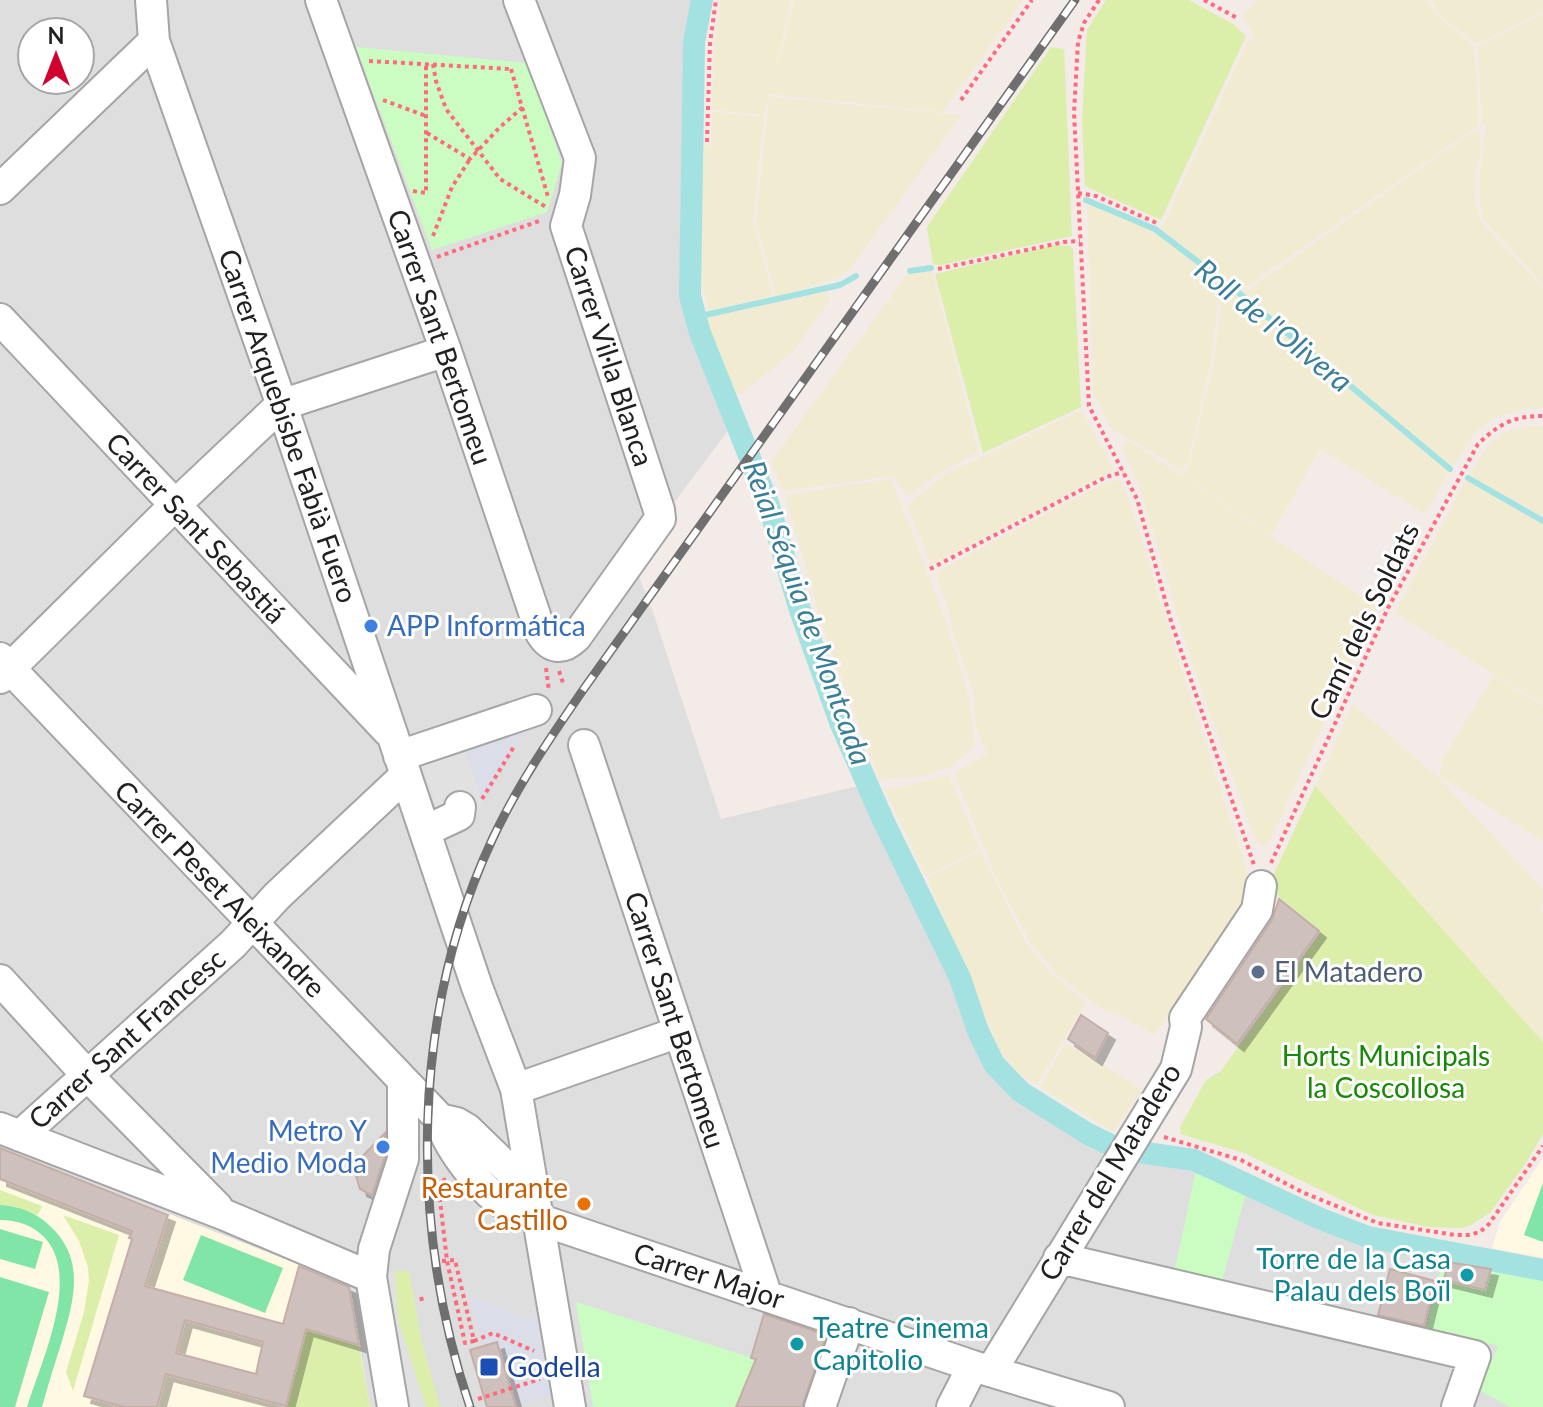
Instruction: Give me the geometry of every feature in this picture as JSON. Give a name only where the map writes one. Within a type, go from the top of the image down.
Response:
[{"type":"street","name":"Carrer Arquebisbe Fabià Fuero","points":[[151,0],[154,41],[281,405],[477,987],[516,1089],[536,1206],[552,1363],[570,1407]]},
{"type":"street","name":"Carrer Sant Bertomeu","points":[[321,0],[446,351],[541,633],[547,643],[554,647],[563,646],[576,637]]},
{"type":"street","name":"Carrer Vil·la Blanca","points":[[519,0],[580,158],[575,195],[566,226],[652,486],[660,519],[576,637]]},
{"type":"street","points":[[0,189],[154,41]]},
{"type":"street","name":"Carrer Sant Sebastiá","points":[[0,319],[400,756]]},
{"type":"street","points":[[3,668],[281,405],[446,351]]},
{"type":"street","name":"Carrer Peset Aleixandre","points":[[3,668],[252,921],[403,1083],[440,1119],[467,1129],[536,1206]]},
{"type":"street","points":[[400,756],[536,710]]},
{"type":"street","name":"Carrer Sant Bertomeu","points":[[584,745],[766,1294]]},
{"type":"street","name":"Carrer Sant Francesc","points":[[10,1132],[87,1075],[233,944],[400,756]]},
{"type":"street","points":[[425,831],[453,820],[471,804]]},
{"type":"street","name":"Carrer del Matadero","points":[[952,1407],[1059,1258],[1176,1069],[1186,1027],[1185,1018],[1257,910],[1261,886]]},
{"type":"street","points":[[0,980],[87,1075],[225,1215]]},
{"type":"street","points":[[516,1089],[679,1032]]},
{"type":"street","points":[[393,1407],[371,1277],[374,1249],[403,1159],[403,1083]]},
{"type":"street","points":[[10,1132],[225,1215],[371,1277]]},
{"type":"street","name":"Carrer Major","points":[[536,1206],[766,1294],[982,1369],[1109,1407]]},
{"type":"street","points":[[1059,1258],[1475,1356],[1457,1407]]},
{"type":"street","points":[[820,1407],[849,1323]]},
{"type":"path","points":[[707,142],[710,43],[716,0]]},
{"type":"path","points":[[961,100],[1032,0]]},
{"type":"path","points":[[1099,0],[1084,23],[1078,42],[1074,113],[1089,406],[1137,499],[1171,621],[1261,886]]},
{"type":"path","points":[[1204,0],[1239,19]]},
{"type":"path","points":[[367,61],[433,64],[511,69],[552,210],[500,179],[446,109],[433,64]]},
{"type":"path","points":[[426,64],[426,193]]},
{"type":"path","points":[[378,98],[426,116]]},
{"type":"path","points":[[431,240],[452,187],[470,159],[523,107]]},
{"type":"path","points":[[427,133],[470,159]]},
{"type":"path","points":[[1078,193],[1096,196],[1159,224]]},
{"type":"path","points":[[429,260],[552,217]]},
{"type":"path","points":[[938,269],[1080,241]]},
{"type":"path","name":"Camí dels Soldats","points":[[1261,886],[1388,608],[1478,444],[1500,424],[1529,416],[1543,416]]},
{"type":"path","points":[[930,569],[1106,477],[1123,472]]},
{"type":"path","points":[[471,804],[536,710],[546,701],[549,691],[545,662]]},
{"type":"path","points":[[557,664],[563,683]]},
{"type":"path","points":[[1139,1127],[1241,1160],[1304,1193],[1378,1223],[1455,1235],[1480,1232],[1489,1224],[1543,1146]]},
{"type":"path","points":[[449,1177],[438,1183],[444,1261],[465,1343],[493,1333],[552,1363]]},
{"type":"path","points":[[444,1261],[455,1260],[474,1341]]},
{"type":"path","points":[[421,1297],[423,1304]]},
{"type":"path","points":[[478,1399],[552,1363]]},
{"type":"shaded area","points":[[0,0],[695,0],[687,45],[682,284],[690,327],[730,428],[632,559],[653,612],[721,819],[858,786],[914,897],[984,1063],[1006,1089],[1107,1151],[1197,1166],[1344,1239],[1543,1277],[1543,1407],[0,1407]]},
{"type":"shaded area","points":[[721,0],[792,0],[764,115],[712,110],[714,47]]},
{"type":"shaded area","points":[[795,0],[1023,0],[943,112],[769,94]]},
{"type":"shaded area","points":[[1258,0],[1426,0],[1439,17],[1474,46],[1479,125],[1240,291],[1161,229],[1248,41],[1255,39],[1242,15]]},
{"type":"shaded area","points":[[1431,0],[1543,0],[1543,12],[1476,44],[1440,15]]},
{"type":"shaded area","points":[[1543,14],[1543,284],[1481,213],[1479,180],[1486,125],[1482,125],[1478,45]]},
{"type":"shaded area","points":[[769,97],[961,115],[853,265],[841,277],[782,296],[776,296],[756,222]]},
{"type":"shaded area","points":[[712,112],[764,117],[753,220],[773,296],[708,311],[702,285],[703,145],[711,145]]},
{"type":"shaded area","points":[[1475,130],[1480,132],[1481,153],[1475,173],[1475,199],[1480,221],[1543,288],[1543,408],[1524,409],[1494,418],[1476,431],[1451,469],[1241,295]]},
{"type":"shaded area","points":[[1087,202],[1150,229],[1220,281],[1212,357],[1188,463],[1179,471],[1168,461],[1111,429],[1093,391]]},
{"type":"shaded area","points":[[932,271],[979,452],[944,470],[908,496],[892,476],[783,491],[771,462],[907,274]]},
{"type":"shaded area","points":[[1223,282],[1450,471],[1425,514],[1320,449],[1272,535],[1180,474],[1189,465],[1215,356]]},
{"type":"shaded area","points":[[828,292],[830,300],[794,351],[740,395],[734,392],[702,317]]},
{"type":"shaded area","points":[[1082,410],[1114,470],[931,565],[907,506],[945,474]]},
{"type":"shaded area","points":[[1543,426],[1543,517],[1469,475],[1487,447],[1504,432]]},
{"type":"shaded area","points":[[1128,440],[1377,607],[1269,843],[1263,846],[1257,843],[1249,825],[1185,641],[1140,488],[1121,447]]},
{"type":"shaded area","points":[[891,479],[958,658],[969,698],[975,746],[952,766],[922,776],[879,780],[824,630],[785,495]]},
{"type":"shaded area","points":[[1120,480],[1129,499],[1251,881],[1251,890],[1242,902],[1234,926],[1154,1035],[1126,1018],[1102,1009],[1059,976],[1030,942],[995,875],[954,773],[987,754],[975,725],[974,694],[935,573],[1104,483]]},
{"type":"shaded area","points":[[1466,480],[1543,523],[1543,704],[1395,613]]},
{"type":"shaded area","points":[[1494,675],[1543,706],[1543,841],[1440,776],[1442,759]]},
{"type":"shaded area","points":[[1353,704],[1439,778],[1543,889],[1543,903],[1539,909],[1543,914],[1543,1042],[1315,786]]},
{"type":"shaded area","points":[[536,710],[483,802],[461,737]]},
{"type":"shaded area","points":[[464,747],[483,802],[472,820],[444,830],[421,761]]},
{"type":"shaded area","points":[[949,775],[980,849],[925,876],[884,788],[897,788]]},
{"type":"shaded area","points":[[981,851],[1025,942],[1053,975],[1086,1002],[1037,1085],[1020,1074],[1000,1051],[927,878]]},
{"type":"shaded area","points":[[1066,1043],[1142,1089],[1113,1132],[1040,1087]]},
{"type":"shaded area","points":[[0,1148],[349,1284],[370,1407],[0,1407]]},
{"type":"shaded area","points":[[1543,1158],[1543,1258],[1492,1248],[1500,1222]]},
{"type":"shaded area","points":[[395,1271],[398,1321],[426,1407],[411,1407],[383,1322],[380,1272]]},
{"type":"shaded area","points":[[469,1296],[530,1319],[541,1316],[552,1396],[512,1407],[497,1342],[484,1346]]},
{"type":"green space","points":[[1106,0],[1189,0],[1233,24],[1246,36],[1161,220],[1085,186],[1082,120],[1087,30]]},
{"type":"green space","points":[[356,47],[527,63],[562,163],[547,212],[432,250]]},
{"type":"green space","points":[[1051,47],[1064,49],[1072,236],[941,265],[933,264],[927,227]]},
{"type":"green space","points":[[1055,245],[1073,249],[1081,407],[983,453],[935,274]]},
{"type":"green space","name":"Horts Municipals la Coscollosa","points":[[1315,786],[1543,1042],[1543,1134],[1490,1213],[1469,1226],[1428,1227],[1373,1215],[1244,1153],[1181,1134],[1180,1127],[1206,1080],[1221,1071],[1321,932],[1279,898],[1271,880]]},
{"type":"green space","points":[[1197,1166],[1247,1189],[1221,1285],[1174,1273]]},
{"type":"green space","points":[[1543,1183],[1543,1242],[1524,1235]]},
{"type":"green space","points":[[0,1190],[42,1206],[38,1215],[0,1205]]},
{"type":"green space","points":[[0,1205],[27,1211],[45,1221],[61,1239],[73,1266],[70,1310],[42,1407],[27,1407],[55,1320],[59,1274],[55,1254],[44,1237],[34,1229],[0,1220]]},
{"type":"green space","points":[[63,1215],[119,1235],[73,1391],[66,1372],[84,1312],[89,1281],[88,1267],[79,1241]]},
{"type":"green space","points":[[0,1229],[43,1242],[35,1269],[0,1259]]},
{"type":"green space","points":[[201,1235],[283,1268],[265,1313],[183,1280]]},
{"type":"green space","points":[[1443,1260],[1543,1277],[1543,1407],[1510,1407],[1479,1390],[1498,1346],[1426,1328]]},
{"type":"green space","points":[[395,1271],[409,1271],[422,1343],[440,1407],[426,1407],[398,1320]]},
{"type":"green space","points":[[0,1277],[49,1292],[15,1407],[0,1407]]},
{"type":"green space","points":[[576,1302],[756,1359],[736,1407],[593,1407]]},
{"type":"green space","points":[[306,1329],[359,1345],[370,1407],[285,1407]]},
{"type":"building","name":"El Matadero","points":[[1279,899],[1319,931],[1237,1044],[1206,1019],[1272,920]]},
{"type":"building","points":[[1081,1015],[1108,1033],[1095,1058],[1068,1039]]},
{"type":"building","points":[[385,1133],[385,1156],[372,1195],[360,1189],[353,1166]]},
{"type":"building","points":[[0,1148],[168,1215],[145,1286],[283,1324],[299,1266],[349,1287],[359,1345],[306,1329],[286,1406],[166,1374],[157,1407],[124,1407],[84,1396],[132,1231],[0,1179]],"holes":[[[185,1320],[263,1342],[256,1374],[176,1353]]]},
{"type":"building","name":"Torre de la Casa Palau dels Boïl","points":[[1448,1262],[1491,1269],[1485,1290],[1444,1280]]},
{"type":"building","points":[[1390,1269],[1435,1281],[1424,1326],[1378,1315]]},
{"type":"building","name":"Teatre Cinema Capitolio","points":[[764,1314],[826,1335],[802,1407],[736,1407],[756,1359],[751,1358]]},
{"type":"building","points":[[497,1342],[516,1407],[487,1407],[470,1350]]},
{"type":"waterway","name":"Reial Séquia de Montcada","points":[[702,0],[694,42],[690,296],[700,333],[768,503],[801,613],[840,722],[883,820],[960,978],[978,1031],[994,1064],[1021,1092],[1113,1146]]},
{"type":"waterway","name":"Roll de l'Olivera","points":[[1086,200],[1155,229],[1239,293],[1450,469]]},
{"type":"waterway","points":[[910,271],[931,268]]},
{"type":"waterway","points":[[696,317],[840,285],[856,276]]},
{"type":"waterway","name":"Roll de l'Olivera","points":[[1468,478],[1543,521]]},
{"type":"waterway","name":"Reial Séquia de Montcada","points":[[1132,1151],[1194,1160],[1321,1219],[1368,1237],[1543,1270]]},
{"type":"railway","points":[[470,1407],[450,1338],[436,1267],[429,1194],[428,1121],[433,1048],[446,977],[465,907],[492,840],[523,781],[583,690],[1075,0]]},
{"type":"place","name":"APP Informática","points":[[371,626]]},
{"type":"place","name":"El Matadero","points":[[1258,972]]},
{"type":"place","name":"Metro Y Medio Moda","points":[[383,1147]]},
{"type":"place","name":"Restaurante Castillo","points":[[584,1204]]},
{"type":"place","name":"Torre de la Casa Palau dels Boïl","points":[[1467,1275]]},
{"type":"place","name":"Teatre Cinema Capitolio","points":[[797,1344]]},
{"type":"place","name":"Godella","points":[[489,1367]]}]
